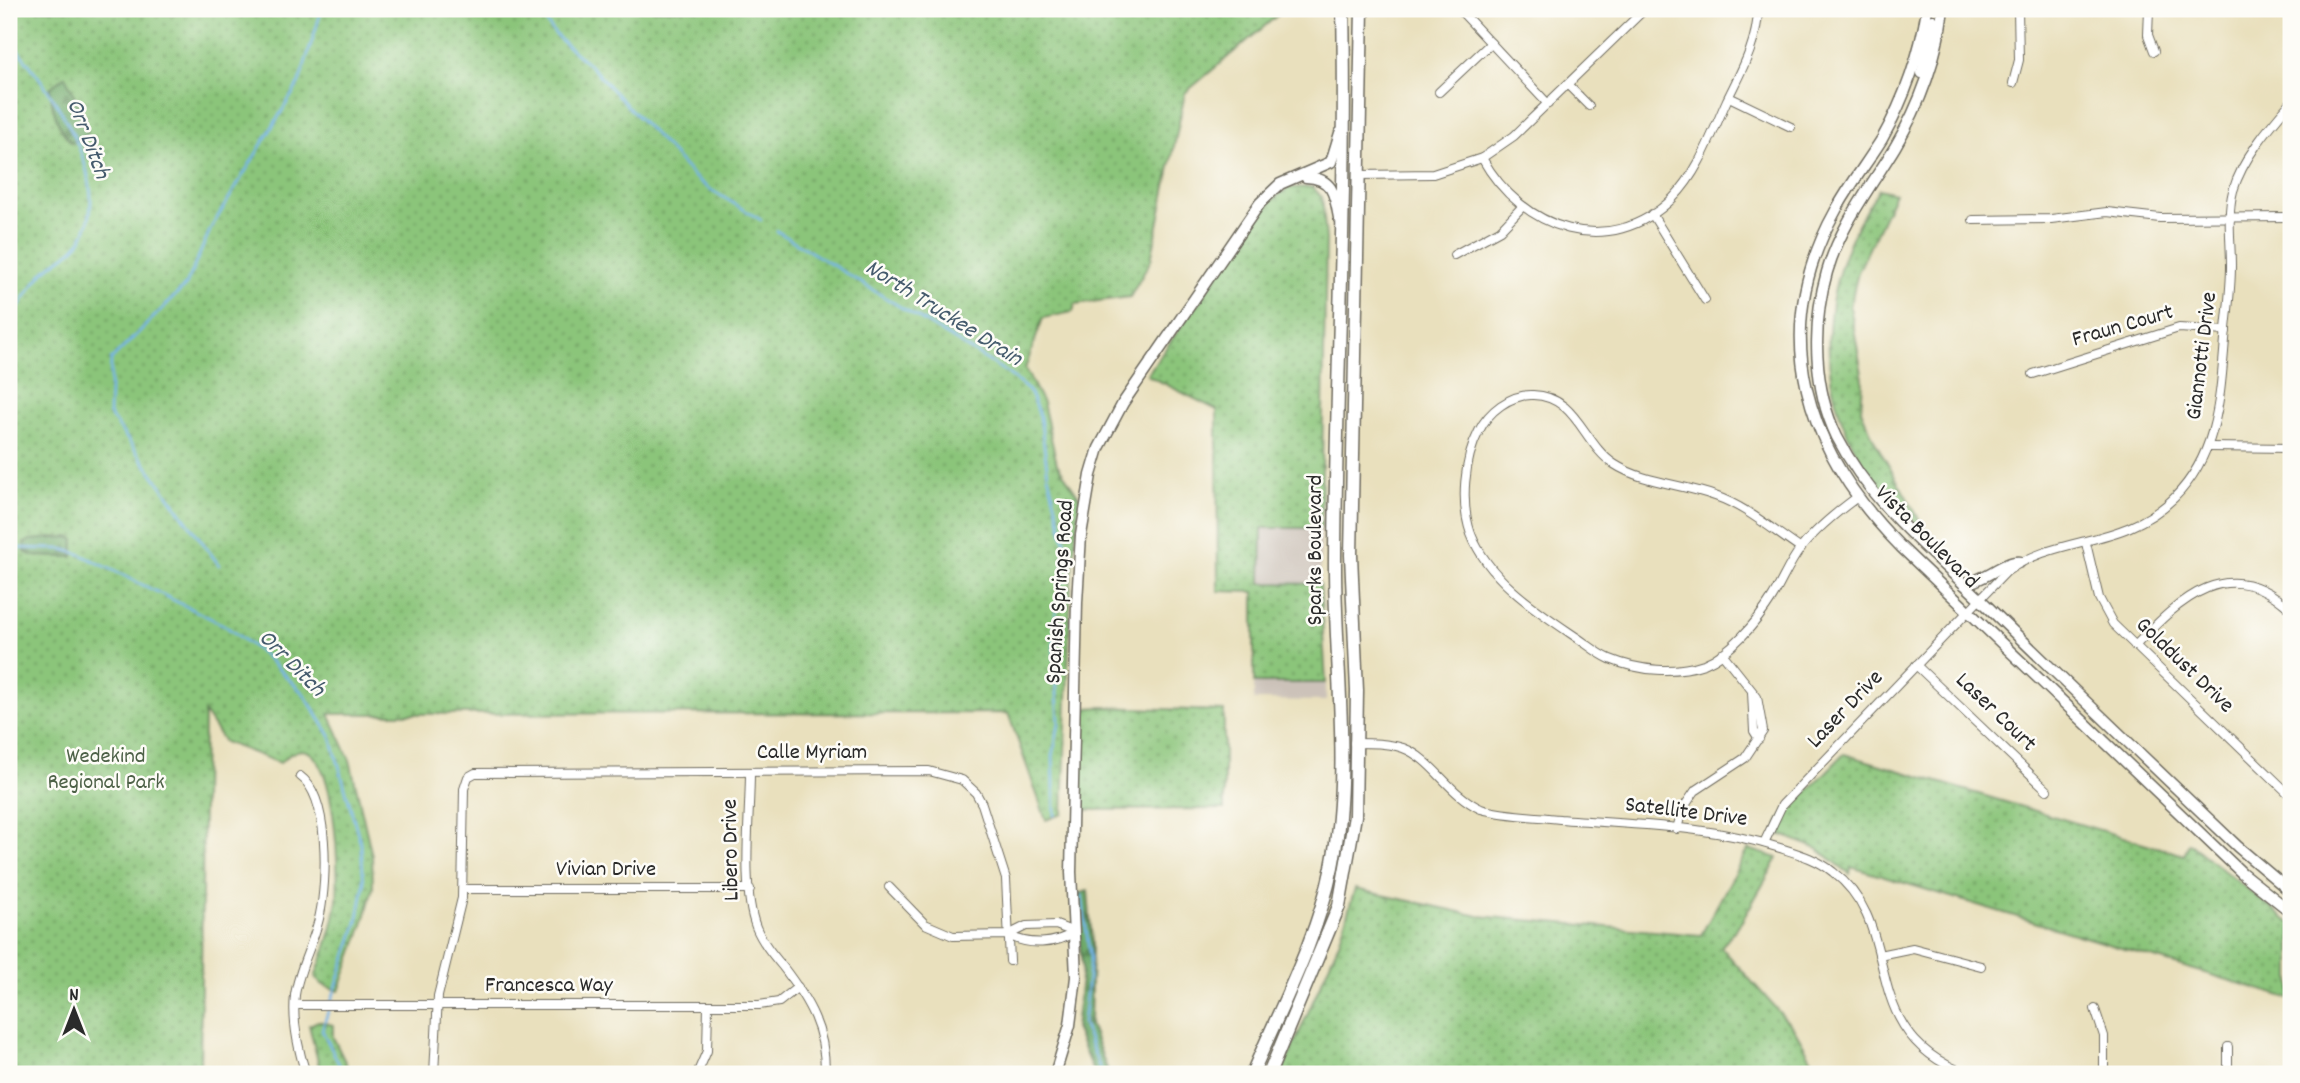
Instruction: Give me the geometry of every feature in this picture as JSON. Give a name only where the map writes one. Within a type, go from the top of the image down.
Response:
[{"type":"main road","name":"Sparks Boulevard","points":[[1269,1074],[1339,906],[1355,816],[1357,743],[1350,555],[1362,9]]},
{"type":"main road","name":"Vista Boulevard","points":[[1927,9],[1912,74],[1896,112],[1824,232],[1807,286],[1801,342],[1807,391],[1821,439],[1856,498],[1967,610],[2242,873],[2291,912]]},
{"type":"main road","points":[[1922,94],[1935,9]]},
{"type":"main road","name":"Vista Boulevard","points":[[1943,9],[1938,41],[1922,94],[1896,146],[1835,247],[1820,309],[1819,368],[1836,435],[1882,506],[2238,848],[2291,892]]},
{"type":"main road","name":"Sparks Boulevard","points":[[1252,1074],[1317,923],[1328,885],[1337,834],[1341,690],[1335,582],[1345,113],[1343,10]]},
{"type":"main road","points":[[1339,331],[1351,187],[1359,175],[1352,165],[1352,77],[1343,10]]},
{"type":"main road","name":"Spanish Springs Road","points":[[1055,1074],[1075,1000],[1071,852],[1077,602],[1081,534],[1091,475],[1104,437],[1123,403],[1260,203],[1280,184],[1331,162],[1345,113]]},
{"type":"main road","points":[[1296,178],[1317,178],[1332,187],[1341,233]]},
{"type":"main road","points":[[1964,584],[1991,575],[2009,562],[2020,562]]},
{"type":"street","points":[[1459,9],[1548,104]]},
{"type":"street","points":[[1359,175],[1433,174],[1482,158],[1514,136],[1645,9]]},
{"type":"street","points":[[1726,9],[1771,9]]},
{"type":"street","points":[[2013,83],[2019,60],[2018,9]]},
{"type":"street","points":[[2149,9],[2148,35],[2154,51]]},
{"type":"street","points":[[1482,158],[1503,191],[1521,208],[1550,223],[1580,230],[1612,229],[1652,214],[1684,186],[1755,38],[1758,11]]},
{"type":"street","points":[[1439,92],[1491,43]]},
{"type":"street","points":[[1568,85],[1588,106]]},
{"type":"street","points":[[1729,97],[1791,127]]},
{"type":"street","name":"Giannotti Drive","points":[[1967,610],[2020,562],[2128,530],[2160,511],[2187,484],[2209,446],[2220,407],[2225,331],[2231,298],[2233,193],[2243,167],[2291,102]]},
{"type":"street","points":[[1454,255],[1500,230],[1521,208]]},
{"type":"street","points":[[1973,220],[2040,219],[2107,212],[2160,218],[2291,217]]},
{"type":"street","points":[[1652,214],[1704,300]]},
{"type":"street","name":"Fraun Court","points":[[2033,374],[2179,328],[2225,331]]},
{"type":"street","points":[[1801,549],[1718,496],[1636,474],[1615,465],[1599,451],[1567,407],[1553,399],[1532,395],[1513,399],[1486,416],[1472,444],[1464,492],[1472,536],[1496,574],[1538,611],[1609,659],[1654,669],[1681,669],[1705,663],[1722,653],[1748,628],[1771,600],[1801,549],[1856,498]]},
{"type":"street","points":[[2209,446],[2291,448]]},
{"type":"street","name":"Golddust Drive","points":[[2086,543],[2105,611],[2135,646],[2291,796]]},
{"type":"street","points":[[2135,646],[2181,600],[2218,585],[2246,585],[2260,589],[2291,610]]},
{"type":"street","name":"Laser Drive","points":[[1764,843],[1782,805],[1967,610]]},
{"type":"street","points":[[1677,829],[1682,810],[1695,791],[1745,758],[1763,731],[1763,714],[1758,697],[1722,653]]},
{"type":"street","name":"Laser Court","points":[[1916,664],[2046,790]]},
{"type":"street","points":[[1752,692],[1754,731],[1759,739]]},
{"type":"street","points":[[1753,715],[1763,714]]},
{"type":"street","name":"Satellite Drive","points":[[1340,742],[1391,745],[1415,754],[1455,795],[1481,809],[1724,833],[1764,843],[1819,862],[1846,883],[1865,909],[1892,1004],[1910,1034],[1936,1059],[1967,1074]]},
{"type":"street","name":"Calle Myriam","points":[[463,889],[464,789],[468,777],[483,772],[929,771],[962,779],[976,793],[982,804],[1004,869],[1010,961]]},
{"type":"street","name":"Libero Drive","points":[[750,772],[750,888],[753,917],[762,940],[798,987],[819,1025],[825,1074]]},
{"type":"street","points":[[300,776],[311,785],[315,796],[325,864],[320,914],[297,984],[295,1005],[296,1038],[306,1074]]},
{"type":"street","points":[[889,887],[916,917],[943,933],[963,937],[1008,935],[1027,942],[1058,941],[1074,932]]},
{"type":"street","name":"Vivian Drive","points":[[463,889],[750,888]]},
{"type":"street","points":[[434,1074],[436,1005],[463,889]]},
{"type":"street","points":[[1008,935],[1019,928],[1036,925],[1056,925],[1074,932]]},
{"type":"street","points":[[1879,955],[1913,948],[1981,966]]},
{"type":"street","name":"Francesca Way","points":[[295,1005],[770,1004],[785,998],[798,987]]},
{"type":"street","points":[[696,1074],[707,1051],[708,1005]]},
{"type":"street","points":[[2095,1009],[2104,1035],[2104,1074]]},
{"type":"street","points":[[2228,1047],[2228,1074]]},
{"type":"shaded area","points":[[1262,527],[1321,528],[1320,584],[1261,583]]},
{"type":"shaded area","points":[[1254,683],[1326,683],[1326,701],[1254,700]]},
{"type":"green space","name":"Wedekind Regional Park","points":[[9,9],[105,9],[173,14],[225,9],[1285,9],[1185,93],[1151,260],[1130,297],[1075,304],[1073,312],[1043,318],[1025,369],[1043,403],[1057,464],[1080,498],[1071,583],[1063,814],[1046,820],[1008,713],[329,714],[350,760],[372,856],[373,887],[364,922],[339,991],[323,985],[315,977],[326,948],[337,899],[335,830],[324,773],[313,756],[299,751],[280,763],[224,742],[204,712],[200,1074],[9,1074]],"holes":[[[51,537],[74,539],[73,557],[33,556]]]},
{"type":"green space","points":[[65,76],[78,103],[88,136],[71,142],[56,117],[50,88]]},
{"type":"green space","points":[[1312,187],[1322,197],[1326,239],[1321,528],[1262,528],[1261,583],[1320,584],[1326,683],[1254,683],[1254,592],[1218,591],[1217,410],[1147,375],[1268,203],[1288,188]]},
{"type":"green space","points":[[1879,189],[1895,193],[1858,272],[1850,306],[1863,379],[1861,410],[1874,440],[1927,533],[1883,491],[1855,449],[1839,413],[1831,375],[1829,337],[1833,298],[1843,261],[1858,224]]},
{"type":"green space","points":[[69,537],[74,539],[73,557],[33,556],[25,552],[24,544],[30,540]]},
{"type":"green space","points":[[1087,708],[1224,711],[1224,809],[1079,810],[1080,715]]},
{"type":"green space","points":[[1844,754],[2184,855],[2189,843],[2291,924],[2291,999],[1851,867],[1850,874],[1818,849],[1779,834],[1778,825],[1782,817]]},
{"type":"green space","points":[[1748,849],[1778,858],[1742,921],[1721,947],[1795,1030],[1820,1074],[1281,1074],[1339,942],[1355,889],[1479,916],[1701,935]]},
{"type":"green space","points":[[1088,891],[1092,944],[1090,1024],[1109,1074],[1094,1074],[1075,1028],[1082,969],[1076,894]]},
{"type":"green space","points":[[318,1021],[333,1025],[333,1037],[351,1074],[321,1074],[309,1025]]},
{"type":"waterway","points":[[219,565],[109,414],[111,360],[186,285],[211,228],[299,83],[322,9]]},
{"type":"waterway","name":"North Truckee Drain","points":[[542,9],[545,19],[557,36],[590,65],[693,176],[761,220]]},
{"type":"waterway","name":"Orr Ditch","points":[[9,40],[41,81],[73,134],[84,162],[90,190],[89,217],[80,241],[44,272],[9,319]]},
{"type":"waterway","name":"North Truckee Drain","points":[[777,231],[1006,372],[1029,391],[1040,417],[1048,475],[1065,541],[1064,582]]},
{"type":"waterway","name":"Orr Ditch","points":[[9,548],[62,549],[80,554],[224,625],[264,655],[304,694],[331,737],[361,845],[364,885],[357,923],[322,1030],[344,1074]]},
{"type":"waterway","name":"North Truckee Drain","points":[[1055,816],[1053,756],[1059,723],[1054,648],[1056,610],[1060,598]]},
{"type":"waterway","name":"North Truckee Drain","points":[[1082,895],[1090,959],[1083,1024],[1102,1074]]}]
